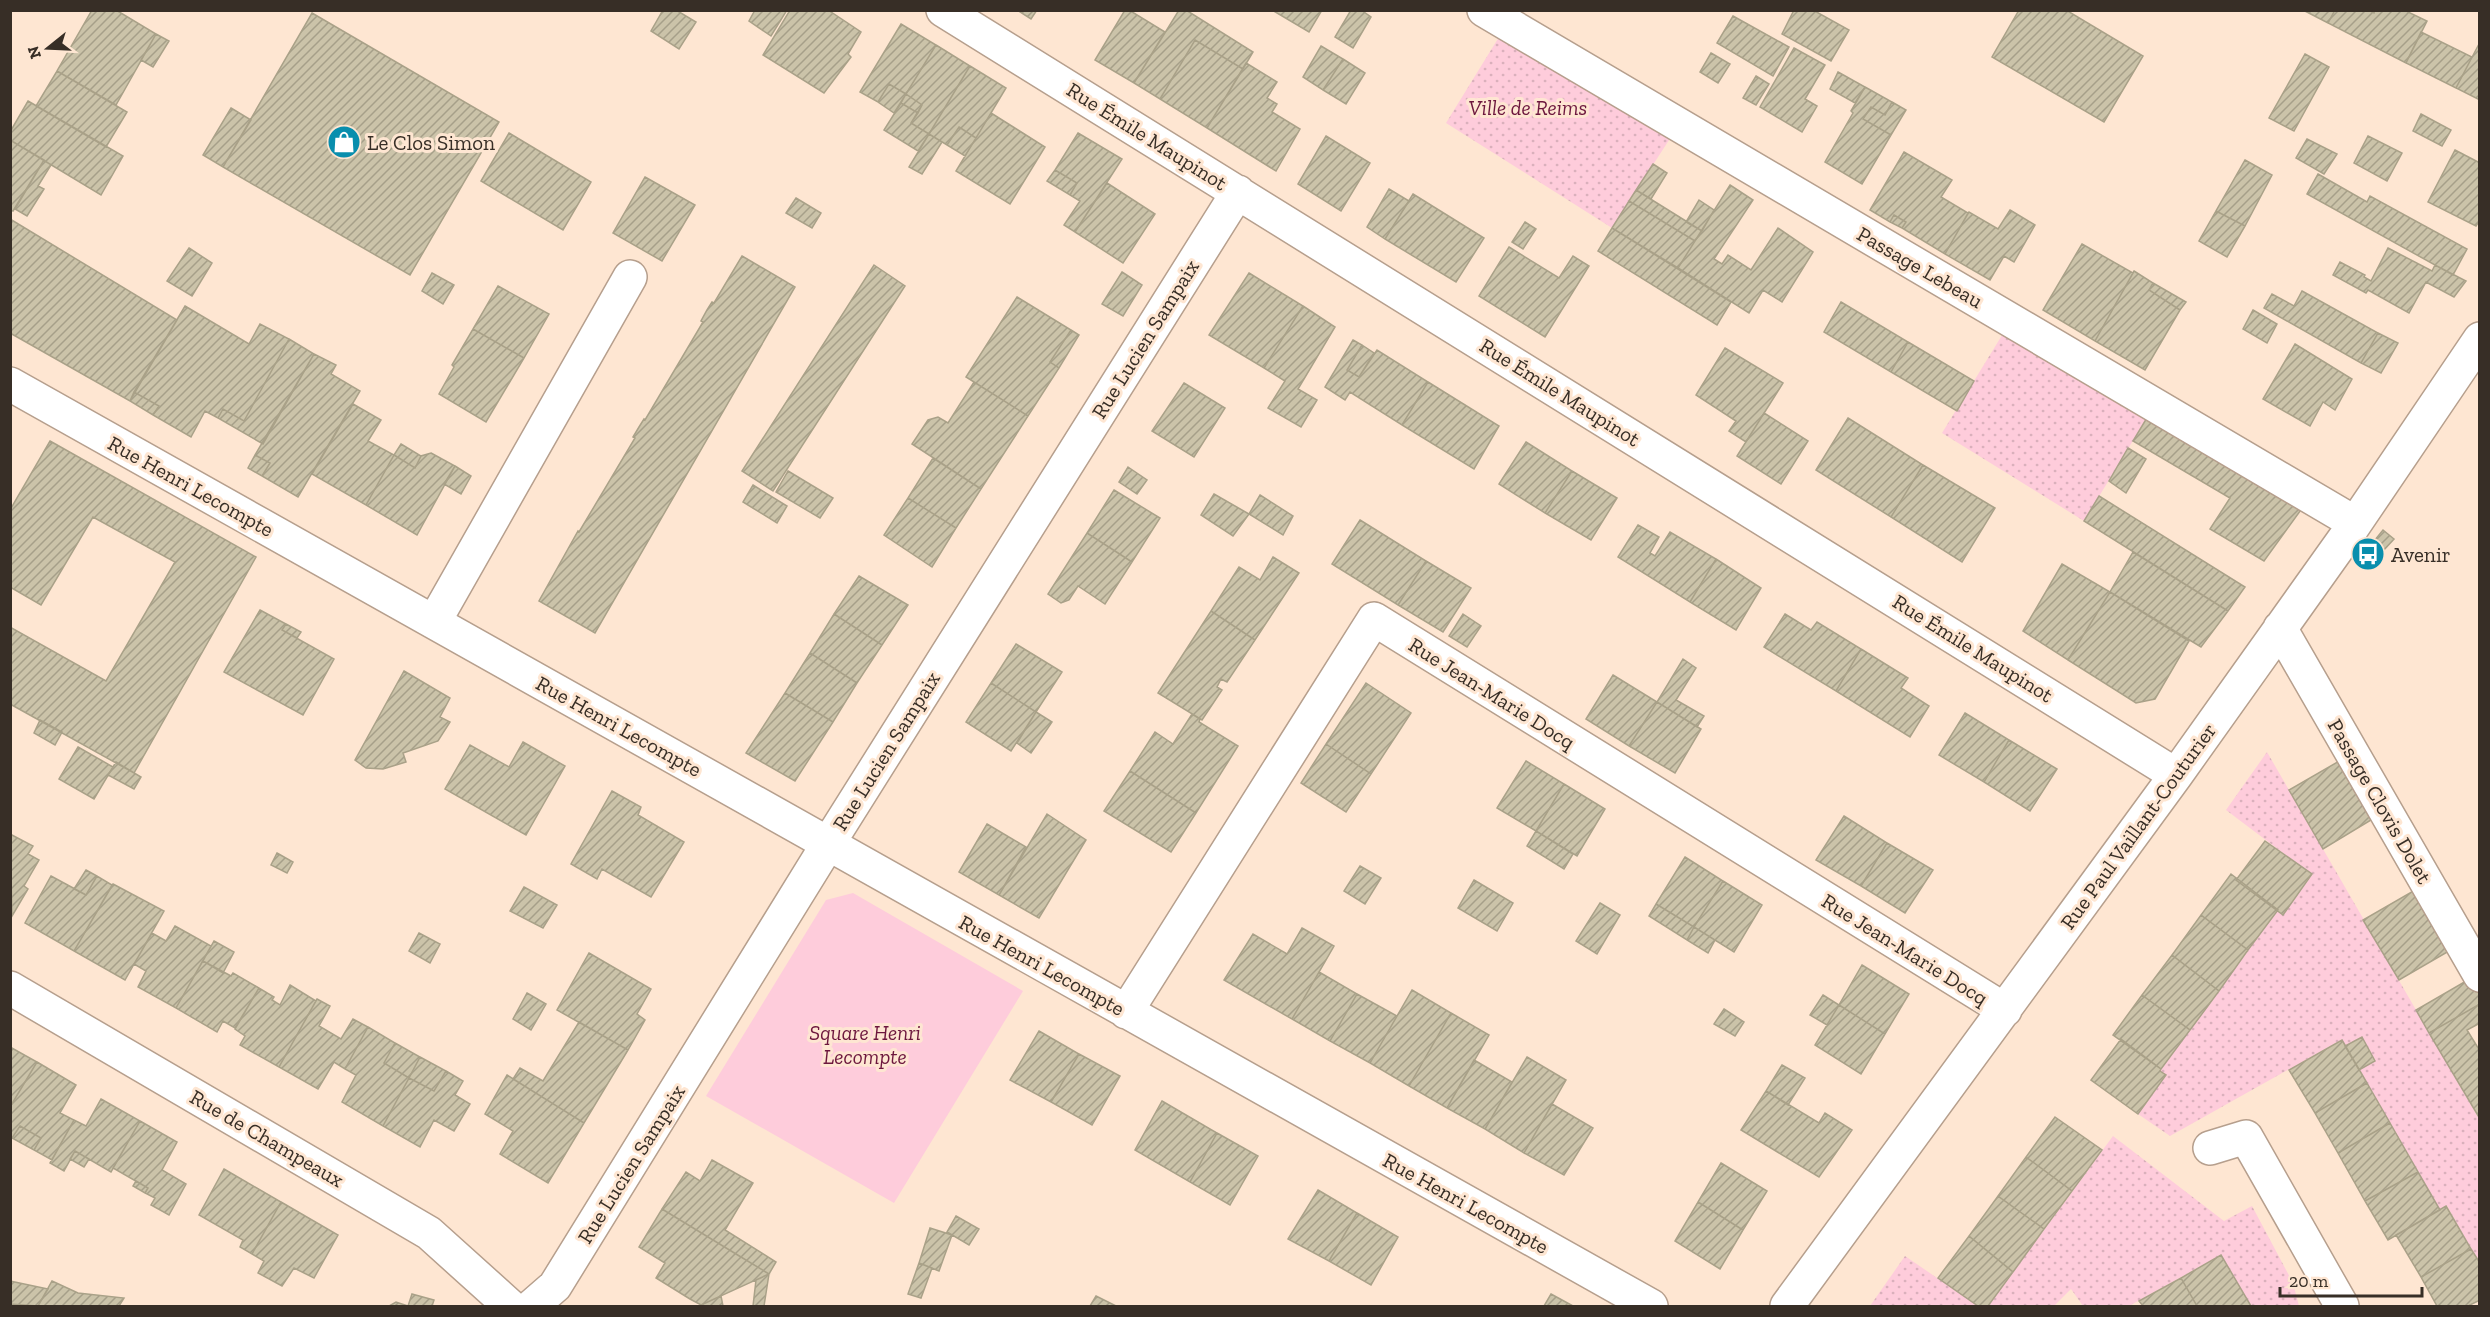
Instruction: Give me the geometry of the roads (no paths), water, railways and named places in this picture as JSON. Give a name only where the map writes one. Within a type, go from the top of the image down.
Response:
[{"type":"street","name":"Rue Émile Maupinot","points":[[943,10],[2176,775]]},
{"type":"street","name":"Passage Lebeau","points":[[1484,10],[2355,523]]},
{"type":"street","name":"Rue Lucien Sampaix","points":[[532,1306],[555,1286],[828,844],[1238,192]]},
{"type":"street","points":[[434,622],[630,277]]},
{"type":"street","name":"Rue Paul Vaillant-Couturier","points":[[1787,1306],[2176,775],[2355,523],[2480,339]]},
{"type":"street","name":"Rue Henri Lecompte","points":[[10,384],[1651,1306]]},
{"type":"street","name":"Rue Jean-Marie Docq","points":[[1125,1011],[1374,619],[2005,1010]]},
{"type":"street","name":"Passage Clovis Dolet","points":[[2280,628],[2480,975]]},
{"type":"street","name":"Rue de Champeaux","points":[[10,988],[429,1233],[510,1306]]},
{"type":"street","points":[[2210,1148],[2246,1137],[2342,1306]]},
{"type":"place","name":"Le Clos Simon","points":[[344,142]]},
{"type":"place","name":"Avenir","points":[[2368,554]]},
{"type":"park label","name":"Ville de Reims","points":[[1528,107]]},
{"type":"park label","name":"Square Henri Lecompte","points":[[865,1044]]}]
